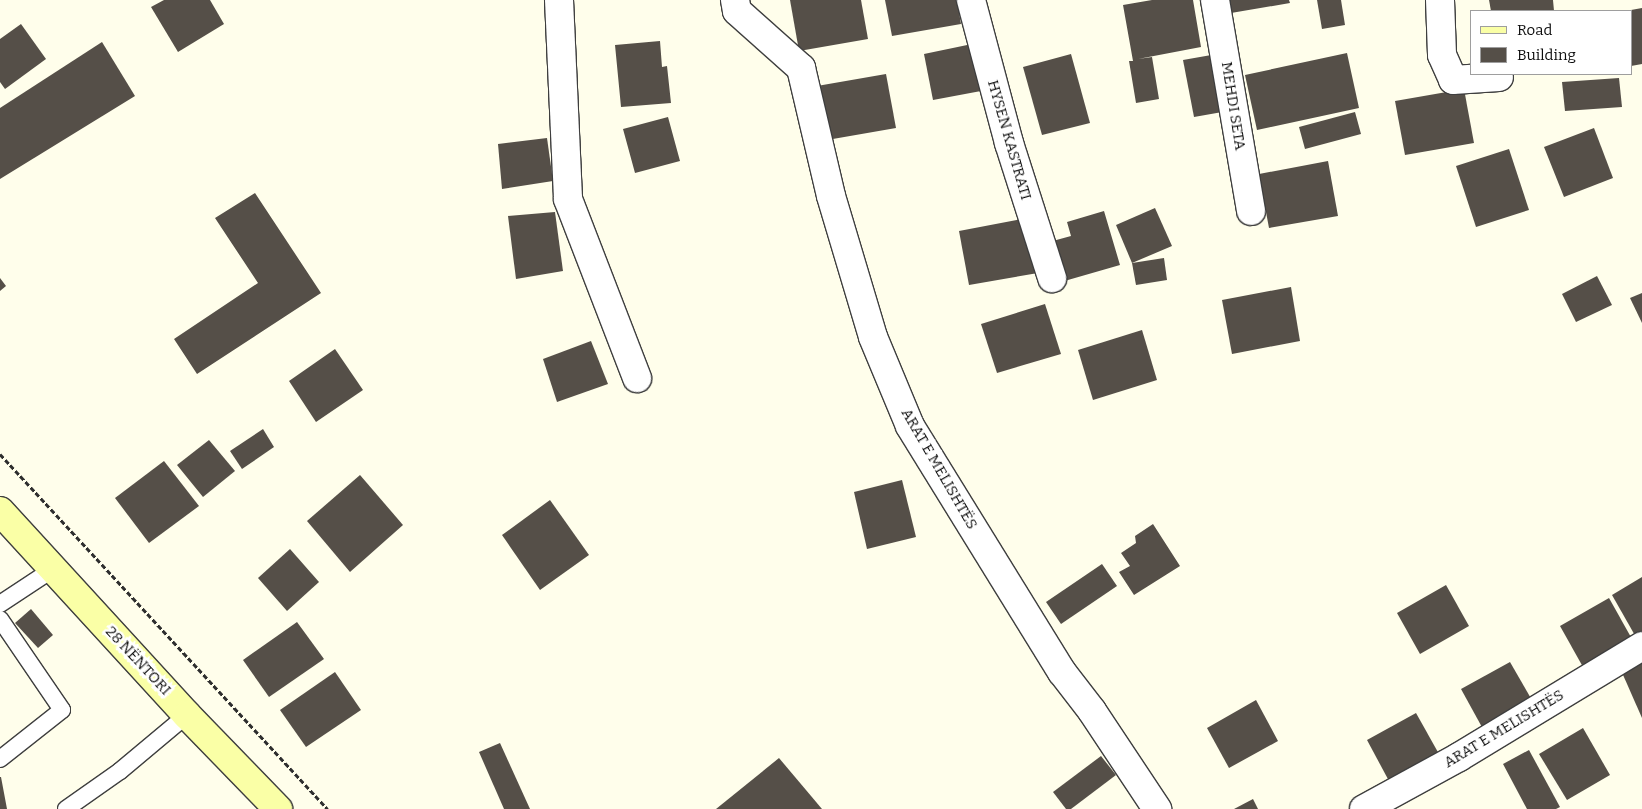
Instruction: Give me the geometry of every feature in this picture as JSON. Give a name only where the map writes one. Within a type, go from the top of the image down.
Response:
[{"type":"main road","name":"28 NËNTORI","points":[[0,511],[187,714],[278,809]]},
{"type":"street","points":[[559,0],[568,199],[637,378]]},
{"type":"street","name":"ARAT E MELISHTËS","points":[[735,0],[738,11],[801,68],[831,196],[870,327],[910,426],[1062,672],[1092,711],[1157,809]]},
{"type":"street","name":"HYSEN KASTRATI","points":[[971,0],[1008,143],[1052,278]]},
{"type":"street","name":"MEHDI SETA","points":[[1216,0],[1251,211]]},
{"type":"street","points":[[1440,0],[1442,55],[1453,80],[1499,77]]},
{"type":"street","name":"ARAT E MELISHTËS","points":[[1364,809],[1459,757],[1642,646]]},
{"type":"lane","points":[[0,604],[53,569]]},
{"type":"lane","points":[[0,618],[62,710],[0,759]]},
{"type":"lane","points":[[66,809],[120,771],[187,714]]},
{"type":"path","points":[[0,454],[328,809]]},
{"type":"building","points":[[164,0],[210,0],[224,24],[178,52],[151,7]]},
{"type":"building","points":[[790,0],[861,0],[868,39],[799,51]]},
{"type":"building","points":[[885,0],[957,0],[961,24],[892,36]]},
{"type":"building","points":[[1152,0],[1193,0],[1201,47],[1138,59],[1152,57],[1159,99],[1136,103],[1129,61],[1133,61],[1123,5]]},
{"type":"building","points":[[1229,0],[1289,0],[1290,3],[1231,13]]},
{"type":"building","points":[[1317,0],[1341,0],[1345,25],[1322,29]]},
{"type":"building","points":[[1489,0],[1553,0],[1554,10],[1491,10]]},
{"type":"building","points":[[1642,8],[1642,64],[1632,66],[1632,10]]},
{"type":"building","points":[[21,24],[46,59],[5,89],[0,82],[0,39]]},
{"type":"building","points":[[660,41],[662,67],[667,66],[671,103],[621,107],[615,45]]},
{"type":"building","points":[[102,42],[135,96],[0,179],[0,108]]},
{"type":"building","points":[[972,44],[981,91],[933,100],[924,54]]},
{"type":"building","points":[[1347,53],[1359,108],[1257,130],[1245,75]]},
{"type":"building","points":[[1071,54],[1090,123],[1042,135],[1023,67]]},
{"type":"building","points":[[1217,54],[1228,111],[1194,117],[1183,60]]},
{"type":"building","points":[[886,74],[896,128],[827,140],[817,86]]},
{"type":"building","points":[[1619,78],[1622,107],[1565,111],[1562,82]]},
{"type":"building","points":[[1464,89],[1474,143],[1405,155],[1395,101]]},
{"type":"building","points":[[1355,112],[1361,134],[1305,149],[1299,127]]},
{"type":"building","points":[[668,117],[680,161],[635,173],[623,129]]},
{"type":"building","points":[[1594,128],[1613,178],[1564,197],[1544,147]]},
{"type":"building","points":[[547,138],[553,181],[502,189],[498,144]]},
{"type":"building","points":[[1509,149],[1529,210],[1476,227],[1456,166]]},
{"type":"building","points":[[1328,161],[1338,216],[1269,228],[1259,174]]},
{"type":"building","points":[[255,193],[321,293],[197,374],[174,339],[258,283],[215,218]]},
{"type":"building","points":[[1155,208],[1172,246],[1132,263],[1116,225]]},
{"type":"building","points":[[1104,211],[1120,265],[1061,282],[1049,242],[1071,236],[1067,222]]},
{"type":"building","points":[[555,212],[563,271],[516,279],[508,216]]},
{"type":"building","points":[[1027,218],[1038,273],[969,285],[959,231]]},
{"type":"building","points":[[1164,258],[1167,280],[1136,285],[1132,263]]},
{"type":"building","points":[[1597,276],[1612,305],[1576,322],[1562,294]]},
{"type":"building","points":[[0,278],[6,286],[0,291]]},
{"type":"building","points":[[1291,287],[1300,341],[1232,354],[1222,300]]},
{"type":"building","points":[[1642,293],[1642,323],[1630,298]]},
{"type":"building","points":[[1045,304],[1061,354],[997,373],[981,324]]},
{"type":"building","points":[[1142,330],[1157,380],[1093,400],[1078,350]]},
{"type":"building","points":[[591,341],[608,384],[557,402],[543,359]]},
{"type":"building","points":[[335,349],[363,390],[316,422],[289,381]]},
{"type":"building","points":[[263,429],[274,447],[242,469],[230,451]]},
{"type":"building","points":[[209,440],[235,471],[203,497],[177,465]]},
{"type":"building","points":[[164,461],[199,506],[149,543],[115,498]]},
{"type":"building","points":[[360,475],[403,525],[350,572],[307,521]]},
{"type":"building","points":[[902,480],[916,537],[867,549],[854,492]]},
{"type":"building","points":[[550,500],[589,555],[540,590],[502,535]]},
{"type":"building","points":[[1153,524],[1180,566],[1134,595],[1119,572],[1130,566],[1121,553],[1136,543],[1135,536]]},
{"type":"building","points":[[290,549],[319,582],[287,611],[258,578]]},
{"type":"building","points":[[1102,564],[1117,586],[1061,624],[1046,602]]},
{"type":"building","points":[[1642,577],[1642,636],[1637,639],[1612,595]]},
{"type":"building","points":[[1446,585],[1469,626],[1420,654],[1397,613]]},
{"type":"building","points":[[1609,598],[1632,639],[1583,667],[1560,626]]},
{"type":"building","points":[[31,609],[53,635],[38,648],[15,623]]},
{"type":"building","points":[[297,622],[324,659],[269,697],[243,660]]},
{"type":"building","points":[[1642,658],[1642,718],[1620,668]]},
{"type":"building","points":[[1510,662],[1533,702],[1483,729],[1461,689]]},
{"type":"building","points":[[335,672],[361,710],[306,747],[280,710]]},
{"type":"building","points":[[1256,700],[1278,741],[1229,768],[1207,728]]},
{"type":"building","points":[[1416,713],[1439,754],[1389,781],[1367,740]]},
{"type":"building","points":[[1583,728],[1610,775],[1567,800],[1539,754]]},
{"type":"building","points":[[500,743],[530,809],[504,809],[479,752]]},
{"type":"building","points":[[1529,750],[1560,807],[1556,809],[1527,809],[1503,764]]},
{"type":"building","points":[[1101,756],[1116,775],[1071,809],[1066,809],[1053,792]]},
{"type":"building","points":[[779,758],[822,809],[716,809]]},
{"type":"building","points":[[1,777],[7,809],[0,809]]},
{"type":"building","points":[[1253,799],[1258,809],[1234,809]]}]
